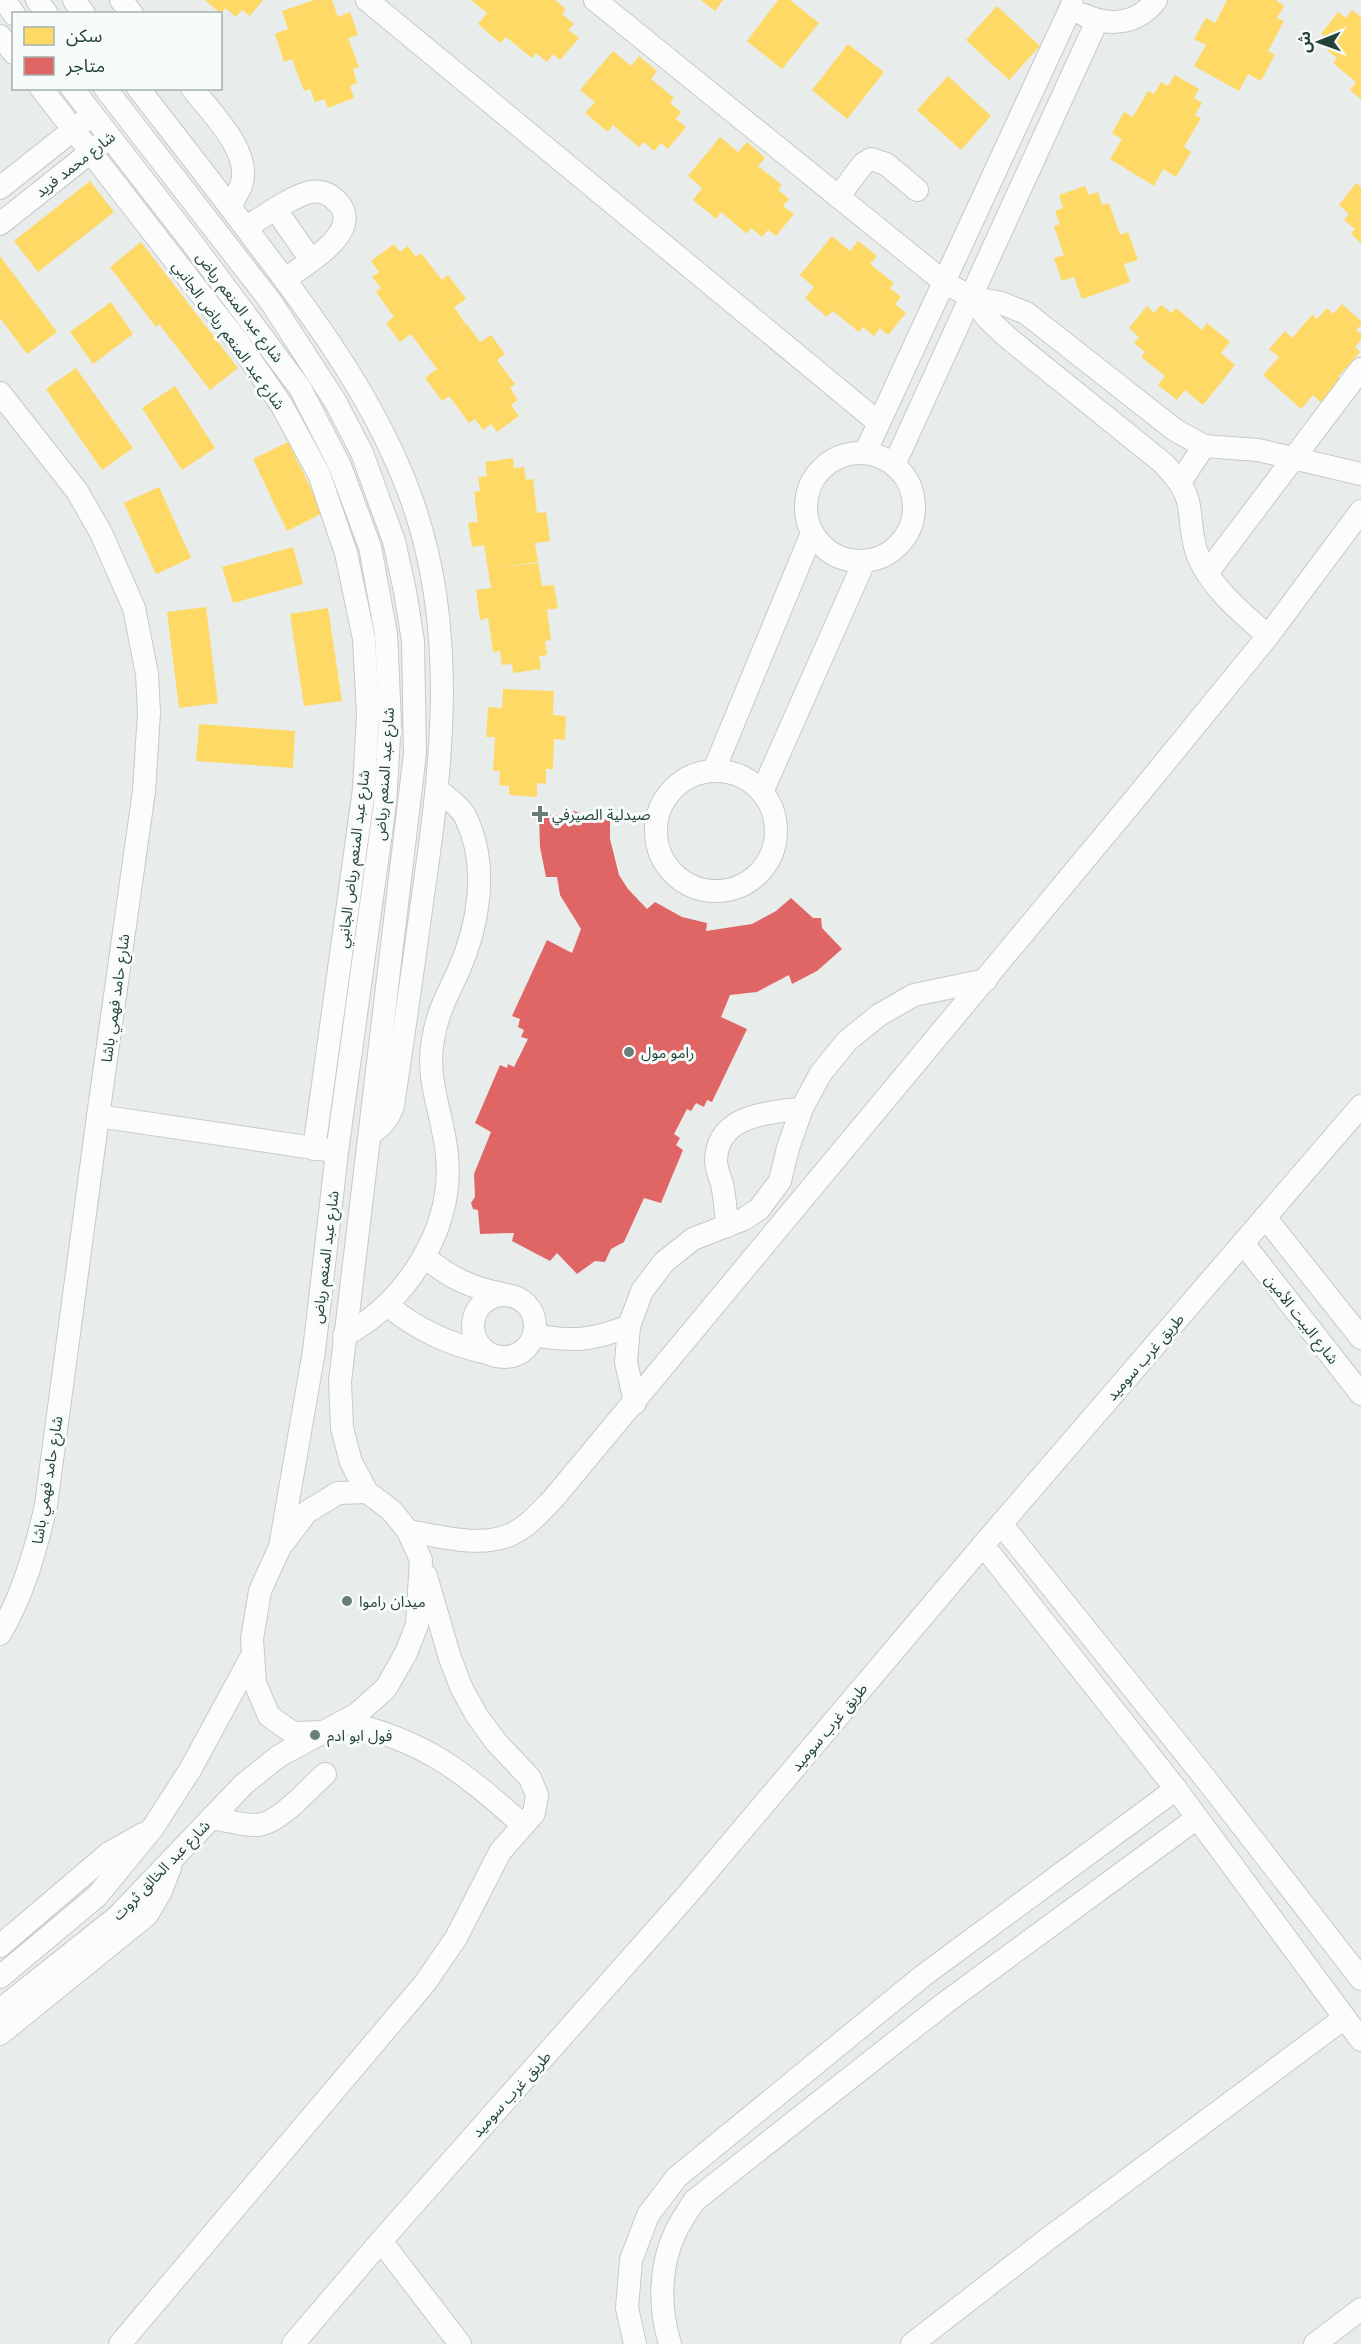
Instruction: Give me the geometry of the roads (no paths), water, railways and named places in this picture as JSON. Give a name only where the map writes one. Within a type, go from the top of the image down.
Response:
[{"type":"street","points":[[3,0],[12,12]]},
{"type":"street","points":[[121,0],[130,12]]},
{"type":"street","points":[[367,0],[879,423]]},
{"type":"street","points":[[595,0],[944,282],[971,297],[1000,303],[1026,313],[1175,430],[1204,446],[1258,450],[1361,474]]},
{"type":"street","points":[[865,453],[1070,3],[1083,15],[1097,21],[1111,23],[1139,16],[1156,0]]},
{"type":"street","points":[[894,465],[1097,21]]},
{"type":"street","points":[[0,36],[12,51]]},
{"type":"street","name":"شارع عبد المنعم رياض الجانبي","points":[[43,90],[245,352],[281,404],[319,474],[346,553],[364,639],[374,801],[314,1149]]},
{"type":"street","name":"شارع عبد المنعم رياض","points":[[74,90],[300,388],[340,466],[370,547],[386,634],[390,721],[374,801],[314,1351],[280,1546]]},
{"type":"street","points":[[194,90],[229,135],[242,158],[242,184],[230,207]]},
{"type":"street","name":"شارع محمد فريد","points":[[0,188],[93,115],[115,92]]},
{"type":"street","name":"شارع عبد المنعم رياض","points":[[115,92],[131,121],[271,302],[335,401],[362,453],[394,541],[413,641],[415,753],[340,1382],[342,1428],[351,1462],[367,1492]]},
{"type":"street","points":[[145,97],[303,302],[354,380],[384,434],[411,496],[429,563],[440,632],[443,701],[437,789],[393,1106],[389,1118],[370,1134]]},
{"type":"street","name":"شارع محمد فريد","points":[[0,224],[131,121],[145,97]]},
{"type":"street","points":[[838,197],[863,164],[871,159],[886,164],[918,190]]},
{"type":"street","points":[[246,228],[307,193],[316,191],[325,193],[339,204],[345,221],[343,230],[332,244],[285,279]]},
{"type":"street","points":[[276,210],[311,260]]},
{"type":"street","points":[[971,297],[988,319],[1007,337],[1163,463],[1180,482],[1189,505],[1190,530],[1198,556],[1207,573],[1229,600],[1268,636]]},
{"type":"street","points":[[1207,573],[1361,369]]},
{"type":"street","name":"شارع حامد فهمي باشا","points":[[0,393],[77,491],[101,533],[134,608],[147,674],[149,713],[144,791],[46,1505],[36,1548],[0,1635]]},
{"type":"street","points":[[1180,482],[1204,446]]},
{"type":"street","points":[[865,453],[880,457],[894,465],[906,479],[913,496],[914,514],[908,532],[897,547],[882,557],[864,562],[849,561],[821,546],[812,533],[806,517],[806,501],[811,484],[820,470],[841,457],[865,453]]},
{"type":"street","points":[[408,1531],[460,1540],[483,1540],[509,1535],[532,1521],[553,1499],[779,1230],[1268,636],[1361,511]]},
{"type":"street","points":[[714,770],[812,533]]},
{"type":"street","points":[[762,792],[864,562]]},
{"type":"street","points":[[714,770],[732,772],[748,780],[762,792],[772,808],[776,827],[774,846],[767,863],[754,878],[738,887],[719,891],[700,889],[683,882],[669,869],[660,852],[656,834],[658,814],[666,797],[678,783],[695,774],[714,770]]},
{"type":"street","points":[[345,1336],[366,1324],[387,1305],[413,1274],[434,1239],[446,1199],[448,1157],[432,1079],[432,1042],[441,1005],[459,971],[474,926],[480,889],[476,852],[465,816],[437,789]]},
{"type":"street","points":[[635,1403],[626,1362],[629,1326],[642,1291],[664,1262],[693,1239],[744,1219],[759,1209],[780,1181],[788,1148],[802,1108],[821,1072],[847,1041],[879,1015],[914,995],[986,980]]},
{"type":"street","points":[[383,1018],[406,1018]]},
{"type":"street","name":"طريق غرب سوميد","points":[[293,2344],[381,2241],[696,1886],[983,1545],[1361,1106]]},
{"type":"street","points":[[727,1226],[725,1203],[716,1163],[718,1145],[728,1129],[744,1118],[802,1108]]},
{"type":"street","points":[[98,1116],[367,1156]]},
{"type":"street","points":[[759,1209],[779,1230]]},
{"type":"street","points":[[1265,1217],[1361,1338]]},
{"type":"street","name":"شارع البيت الأمين","points":[[1243,1243],[1361,1394]]},
{"type":"street","points":[[387,1305],[409,1323],[433,1337],[460,1347],[509,1358],[520,1353],[528,1345],[534,1335],[535,1324],[525,1303],[515,1297],[481,1290],[460,1282],[424,1256]]},
{"type":"street","points":[[487,1353],[479,1346],[474,1335],[472,1324],[475,1312],[482,1303],[503,1294]]},
{"type":"street","points":[[534,1335],[579,1340],[604,1336],[629,1326]]},
{"type":"street","points":[[120,2344],[425,1983],[456,1938],[500,1852],[534,1813],[537,1795],[535,1786],[496,1742],[477,1716],[462,1689],[450,1658],[421,1560],[408,1531],[391,1510],[367,1492],[338,1493],[307,1512],[280,1546],[260,1591],[252,1639],[255,1683],[269,1716],[293,1733],[323,1731],[357,1714],[386,1688],[406,1653],[417,1625],[421,1560]]},
{"type":"street","points":[[1001,1524],[1209,1783],[1361,1979]]},
{"type":"street","points":[[983,1545],[1186,1803],[1343,2019],[1361,2040]]},
{"type":"street","name":"شارع عبد الخالق ثروت","points":[[0,1977],[97,1896],[152,1830],[190,1770],[253,1654]]},
{"type":"street","points":[[344,1722],[372,1728],[425,1749],[473,1780],[523,1825]]},
{"type":"street","name":"شارع عبد الخالق ثروت","points":[[0,2010],[117,1917],[244,1784],[279,1756],[323,1731]]},
{"type":"street","points":[[211,1818],[251,1825],[267,1823],[280,1815],[325,1774]]},
{"type":"street","points":[[670,2344],[662,2306],[664,2268],[675,2233],[694,2201],[945,2003],[1209,1783]]},
{"type":"street","points":[[635,2344],[627,2308],[631,2260],[648,2215],[677,2177],[924,1975],[1186,1803]]},
{"type":"street","points":[[0,1946],[109,1853],[130,1839],[152,1830]]},
{"type":"street","points":[[0,2034],[147,1915],[179,1852]]},
{"type":"street","points":[[924,1975],[945,2003]]},
{"type":"street","points":[[912,2344],[1049,2238],[1343,2019]]},
{"type":"street","points":[[381,2241],[460,2344]]},
{"type":"street","points":[[1315,2344],[1361,2309]]},
{"type":"place","name":"صيدلية الصيرفي","points":[[540,814]]},
{"type":"place","name":"رامو مول","points":[[629,1052]]},
{"type":"place","name":"ميدان راموا","points":[[347,1601]]},
{"type":"place","name":"فول ابو ادم","points":[[315,1735]]}]
